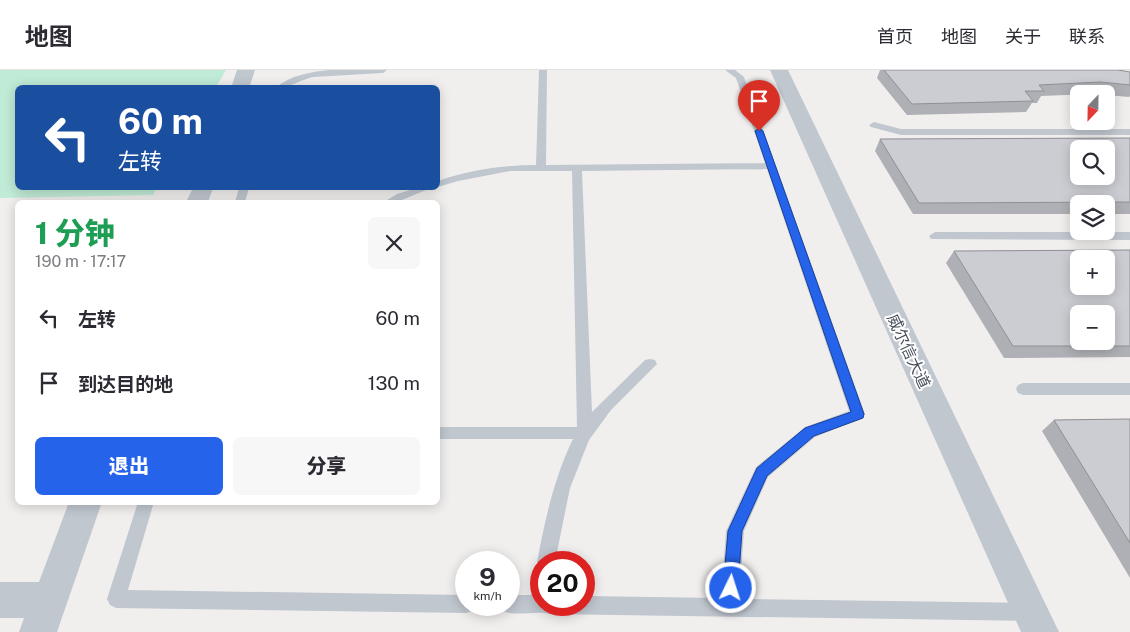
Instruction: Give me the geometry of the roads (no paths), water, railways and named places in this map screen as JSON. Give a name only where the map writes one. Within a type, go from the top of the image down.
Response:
[{"type":"street","points":[[241,85],[246,70]]},
{"type":"street","name":"威尔信大道","points":[[779,70],[1036,622]]},
{"type":"street","points":[[0,600],[44,616],[85,505]]},
{"type":"lane","points":[[284,85],[296,76],[317,72],[383,70]]},
{"type":"lane","points":[[540,168],[543,70]]},
{"type":"lane","points":[[729,70],[740,77],[858,414],[810,432],[762,472],[735,531],[729,608]]},
{"type":"lane","points":[[874,124],[901,132],[1130,132]]},
{"type":"lane","points":[[440,183],[456,178],[510,168],[771,166]]},
{"type":"lane","points":[[577,168],[585,433]]},
{"type":"lane","points":[[393,200],[420,190]]},
{"type":"lane","points":[[935,236],[1130,236]]},
{"type":"lane","points":[[549,551],[565,480],[576,449],[592,421],[622,389],[650,364]]},
{"type":"lane","points":[[1023,390],[1130,389]]},
{"type":"lane","points":[[440,433],[585,433]]},
{"type":"lane","points":[[145,505],[116,599],[455,604]]},
{"type":"lane","points":[[595,603],[1036,622]]}]
